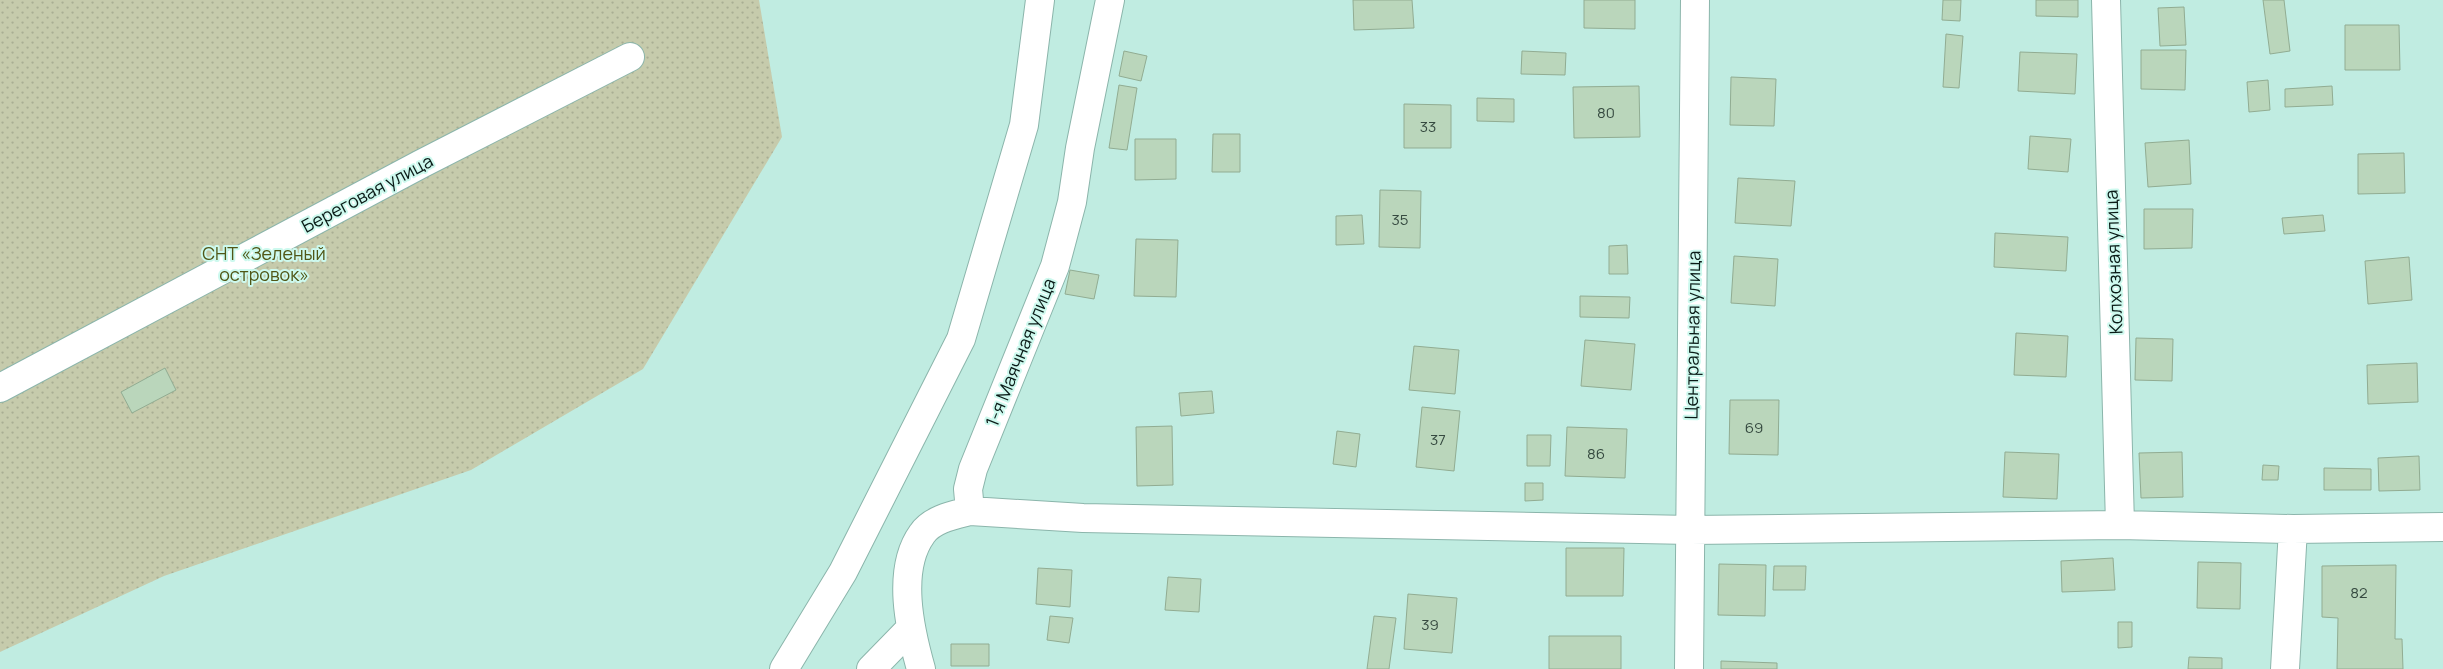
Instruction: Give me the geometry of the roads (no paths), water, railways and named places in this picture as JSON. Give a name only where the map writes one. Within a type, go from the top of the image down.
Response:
[{"type":"street","points":[[784,669],[843,572],[961,338],[1024,126],[1040,0]]},
{"type":"street","name":"1-я Маячная улица","points":[[970,511],[968,489],[973,469],[1055,266],[1072,202],[1080,148],[1110,0]]},
{"type":"street","name":"Центральная улица","points":[[1688,669],[1696,0]]},
{"type":"street","name":"Колхозная улица","points":[[2106,0],[2120,525]]},
{"type":"street","name":"Береговая улица","points":[[0,388],[421,164],[630,57]]},
{"type":"street","points":[[921,669],[910,629],[909,561],[922,532],[945,518],[970,511],[1083,518],[1690,530],[2120,525],[2293,529],[2443,527]]},
{"type":"street","points":[[2286,669],[2293,529]]},
{"type":"street","points":[[871,669],[910,629]]},
{"type":"park label","name":"СНТ «Зеленый островок»","points":[[264,263]]}]
